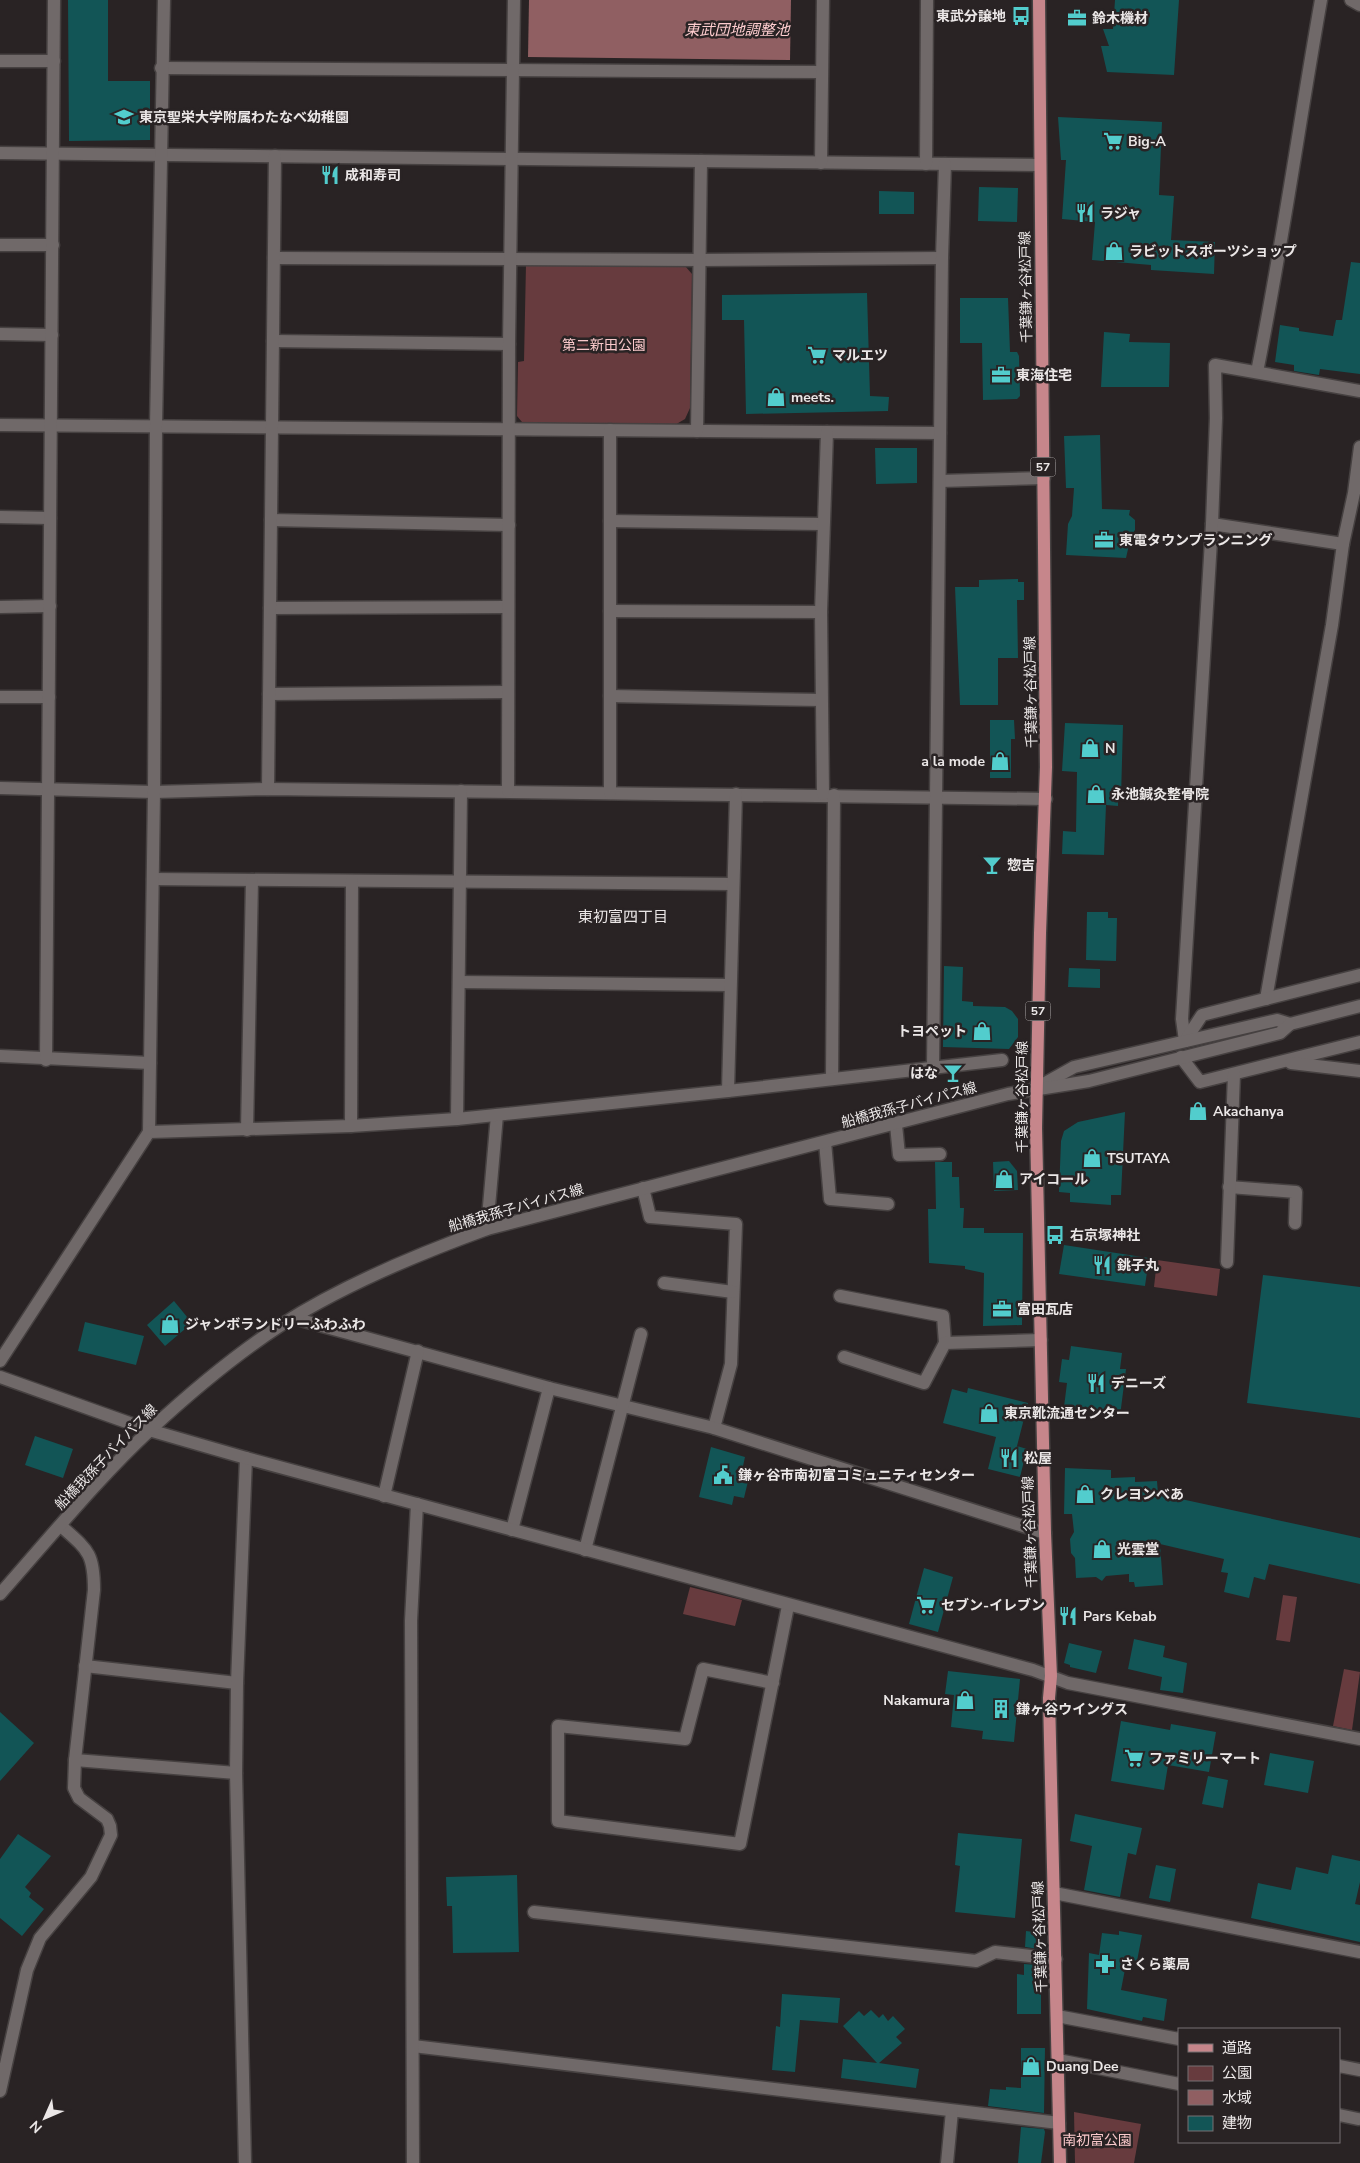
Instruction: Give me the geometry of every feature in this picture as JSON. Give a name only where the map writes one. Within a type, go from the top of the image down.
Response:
[{"type":"main road","name":"千葉鎌ヶ谷松戸線","points":[[1040,0],[1046,799],[1036,1089],[1044,1533],[1051,1676],[1049,1707],[1060,2163]]},
{"type":"street","points":[[46,1060],[54,0]]},
{"type":"street","points":[[0,1361],[149,1132],[154,792],[156,426],[161,68],[164,0]]},
{"type":"street","points":[[508,791],[509,344],[514,0]]},
{"type":"street","points":[[821,163],[823,0]]},
{"type":"street","points":[[926,164],[927,0]]},
{"type":"street","points":[[1257,372],[1278,267],[1320,0]]},
{"type":"street","points":[[1351,0],[1360,5]]},
{"type":"street","points":[[0,61],[54,61]]},
{"type":"street","points":[[161,68],[821,72]]},
{"type":"street","points":[[0,153],[1040,165]]},
{"type":"street","points":[[268,789],[275,156]]},
{"type":"street","points":[[697,431],[701,161]]},
{"type":"street","points":[[933,1068],[942,258],[945,164]]},
{"type":"street","points":[[0,245],[53,245]]},
{"type":"street","points":[[274,258],[701,260],[942,258]]},
{"type":"street","points":[[0,334],[52,335]]},
{"type":"street","points":[[273,341],[509,344]]},
{"type":"street","points":[[1185,1042],[1182,1019],[1212,524],[1216,418],[1215,365],[1360,391]]},
{"type":"street","points":[[0,425],[940,433]]},
{"type":"street","points":[[610,430],[610,793]]},
{"type":"street","points":[[827,432],[821,612],[821,700],[829,794],[832,1080]]},
{"type":"street","points":[[1266,998],[1332,625],[1343,544],[1357,494],[1360,447]]},
{"type":"street","points":[[940,481],[1044,478]]},
{"type":"street","points":[[0,518],[50,518]]},
{"type":"street","points":[[271,520],[509,525]]},
{"type":"street","points":[[610,521],[823,524]]},
{"type":"street","points":[[1212,524],[1343,544]]},
{"type":"street","points":[[0,606],[50,606]]},
{"type":"street","points":[[270,608],[508,607]]},
{"type":"street","points":[[610,611],[821,612]]},
{"type":"street","points":[[269,694],[507,692]]},
{"type":"street","points":[[610,696],[821,700]]},
{"type":"street","points":[[0,697],[49,697]]},
{"type":"street","points":[[0,788],[154,792],[268,789],[829,794],[1046,799]]},
{"type":"street","points":[[457,1119],[461,791]]},
{"type":"street","points":[[728,1092],[736,794]]},
{"type":"street","points":[[153,879],[733,884]]},
{"type":"street","points":[[246,1130],[252,880]]},
{"type":"street","points":[[351,1126],[352,881]]},
{"type":"street","points":[[1185,1042],[1202,1015],[1360,975]]},
{"type":"street","points":[[459,982],[730,985]]},
{"type":"street","name":"船橋我孫子バイパス線","points":[[0,1594],[149,1430],[211,1377],[293,1318],[369,1278],[436,1247],[487,1229],[643,1188],[1036,1089],[1089,1081],[1280,1033],[1290,1024],[1360,1006]]},
{"type":"street","name":"船橋我孫子バイパス線","points":[[1036,1089],[1074,1067],[1277,1020],[1290,1024]]},
{"type":"street","points":[[1181,1057],[1200,1082],[1360,1042]]},
{"type":"street","points":[[0,1056],[46,1060],[150,1063]]},
{"type":"street","points":[[149,1132],[351,1126],[457,1119],[728,1092],[1002,1060]]},
{"type":"street","points":[[1281,1062],[1360,1070]]},
{"type":"street","points":[[1227,1262],[1234,1074]]},
{"type":"street","points":[[487,1229],[497,1115]]},
{"type":"street","points":[[896,1125],[898,1155],[940,1154]]},
{"type":"street","points":[[826,1142],[830,1199],[888,1204]]},
{"type":"street","points":[[1230,1187],[1296,1192],[1295,1223]]},
{"type":"street","points":[[643,1188],[650,1217],[736,1224],[731,1364],[714,1428]]},
{"type":"street","points":[[664,1283],[733,1292]]},
{"type":"street","points":[[840,1296],[943,1316],[946,1344],[924,1383],[844,1357]]},
{"type":"street","points":[[293,1318],[549,1388],[714,1428],[1044,1533]]},
{"type":"street","points":[[585,1550],[641,1334]]},
{"type":"street","points":[[946,1344],[1041,1340]]},
{"type":"street","points":[[384,1496],[418,1351]]},
{"type":"street","points":[[0,1377],[149,1430],[246,1458],[1051,1676],[1068,1683],[1360,1739]]},
{"type":"street","points":[[512,1530],[549,1388]]},
{"type":"street","points":[[245,2163],[236,1774],[236,1683],[246,1458]]},
{"type":"street","points":[[413,2163],[411,1621],[417,1504]]},
{"type":"street","points":[[0,2091],[27,1970],[40,1938],[91,1877],[111,1835],[110,1826],[106,1819],[79,1798],[74,1788],[75,1760],[94,1590],[94,1566],[85,1548],[61,1526]]},
{"type":"street","points":[[772,1683],[702,1669],[685,1739],[558,1726],[558,1821],[740,1844],[788,1606]]},
{"type":"street","points":[[85,1666],[236,1683]]},
{"type":"street","points":[[75,1760],[236,1774]]},
{"type":"street","points":[[1054,1892],[1360,1952]]},
{"type":"street","points":[[534,1912],[976,1961],[995,1952],[1056,1959]]},
{"type":"street","points":[[1057,2016],[1178,2039]]},
{"type":"street","points":[[413,2046],[1059,2123]]},
{"type":"street","points":[[1058,2060],[1178,2084]]},
{"type":"street","points":[[1340,2066],[1360,2070]]},
{"type":"street","points":[[946,2163],[952,2111]]},
{"type":"street","points":[[1340,2115],[1358,2119]]},
{"type":"green space","name":"第二新田公園","points":[[526,264],[685,266],[692,274],[690,408],[685,419],[673,426],[522,422],[517,416],[518,362],[524,361]]},
{"type":"green space","points":[[1157,1260],[1220,1269],[1217,1296],[1154,1287]]},
{"type":"green space","points":[[690,1587],[742,1600],[735,1626],[683,1614]]},
{"type":"green space","points":[[1283,1595],[1297,1597],[1290,1642],[1276,1640]]},
{"type":"green space","points":[[1344,1669],[1360,1672],[1352,1730],[1333,1726]]},
{"type":"green space","name":"南初富公園","points":[[1074,2112],[1141,2124],[1134,2163],[1075,2163]]},
{"type":"water","name":"東武団地調整池","points":[[529,0],[791,0],[790,60],[528,57]]},
{"type":"building","points":[[68,0],[108,0],[108,81],[150,81],[150,140],[69,141]]},
{"type":"building","points":[[1115,0],[1179,0],[1174,75],[1107,72],[1101,46],[1109,46],[1103,29],[1113,29]]},
{"type":"building","points":[[1058,117],[1162,122],[1159,195],[1174,196],[1171,240],[1215,242],[1214,274],[1151,270],[1151,265],[1092,260],[1095,222],[1062,219],[1066,160],[1061,160]]},
{"type":"building","points":[[979,187],[1018,188],[1017,222],[978,221]]},
{"type":"building","points":[[879,191],[914,192],[914,214],[879,214]]},
{"type":"building","points":[[1351,262],[1360,263],[1360,374],[1320,369],[1319,375],[1294,371],[1294,365],[1275,362],[1280,325],[1299,328],[1299,331],[1333,336],[1336,320],[1342,320]]},
{"type":"building","points":[[867,293],[870,396],[889,397],[888,411],[746,414],[744,320],[722,320],[722,295]]},
{"type":"building","points":[[960,298],[1008,298],[1010,352],[1017,352],[1019,356],[1020,396],[1017,399],[983,400],[982,343],[960,343]]},
{"type":"building","points":[[1104,332],[1130,334],[1129,342],[1170,343],[1169,387],[1101,387]]},
{"type":"building","points":[[1100,435],[1102,509],[1130,510],[1129,515],[1135,520],[1135,530],[1131,536],[1126,558],[1066,555],[1068,524],[1072,516],[1074,488],[1066,488],[1064,436]]},
{"type":"building","points":[[875,448],[917,448],[917,483],[876,484]]},
{"type":"building","points":[[1018,579],[1018,582],[1024,582],[1024,600],[1017,600],[1018,658],[998,658],[998,705],[960,705],[955,587],[979,587],[979,580]]},
{"type":"building","points":[[990,720],[1014,720],[1015,739],[1011,739],[1011,778],[990,778]]},
{"type":"building","points":[[1065,723],[1123,725],[1121,797],[1118,797],[1118,806],[1106,805],[1104,855],[1062,854],[1063,831],[1076,832],[1077,772],[1062,771]]},
{"type":"building","points":[[1087,912],[1108,912],[1108,918],[1117,918],[1116,961],[1086,960]]},
{"type":"building","points":[[944,966],[963,967],[962,1001],[973,1002],[973,1006],[1005,1007],[1012,1011],[1018,1019],[1018,1037],[1009,1049],[943,1047]]},
{"type":"building","points":[[1069,968],[1100,969],[1100,988],[1068,987]]},
{"type":"building","points":[[1125,1112],[1121,1195],[1111,1195],[1111,1205],[1070,1202],[1070,1193],[1059,1192],[1061,1141],[1064,1131],[1078,1122]]},
{"type":"building","points":[[1009,1161],[1017,1171],[1018,1190],[994,1191],[993,1162]]},
{"type":"building","points":[[935,1162],[952,1162],[952,1177],[959,1177],[960,1208],[964,1208],[963,1228],[984,1228],[984,1233],[1023,1233],[1022,1325],[983,1326],[984,1273],[965,1269],[965,1266],[929,1263],[928,1209],[936,1209]]},
{"type":"building","points":[[1064,1245],[1149,1258],[1145,1286],[1059,1274]]},
{"type":"building","points":[[1263,1275],[1360,1287],[1360,1418],[1247,1403]]},
{"type":"building","points":[[174,1301],[192,1323],[165,1346],[147,1325]]},
{"type":"building","points":[[85,1322],[144,1336],[136,1365],[78,1351]]},
{"type":"building","points":[[1071,1346],[1122,1353],[1120,1369],[1126,1369],[1120,1416],[1064,1407],[1067,1383],[1059,1382],[1062,1359],[1069,1360]]},
{"type":"building","points":[[968,1388],[1028,1403],[1017,1446],[1027,1449],[1020,1477],[988,1469],[996,1437],[943,1423],[952,1389],[967,1393]]},
{"type":"building","points":[[35,1436],[73,1449],[63,1478],[25,1465]]},
{"type":"building","points":[[711,1447],[745,1457],[741,1475],[749,1477],[744,1498],[734,1496],[732,1505],[699,1497]]},
{"type":"building","points":[[1065,1468],[1111,1470],[1111,1478],[1135,1477],[1135,1482],[1157,1481],[1158,1494],[1360,1538],[1360,1584],[1269,1564],[1265,1580],[1254,1577],[1249,1598],[1224,1592],[1228,1573],[1221,1572],[1224,1559],[1160,1544],[1163,1585],[1135,1587],[1134,1582],[1129,1582],[1129,1574],[1106,1576],[1102,1581],[1096,1577],[1076,1578],[1075,1558],[1071,1553],[1070,1539],[1074,1532],[1072,1514],[1064,1514]]},
{"type":"building","points":[[924,1568],[953,1577],[938,1632],[909,1624]]},
{"type":"building","points":[[1134,1639],[1165,1646],[1163,1657],[1187,1663],[1183,1693],[1160,1690],[1162,1677],[1128,1669]]},
{"type":"building","points":[[1069,1643],[1102,1651],[1096,1673],[1070,1667],[1070,1665],[1064,1663]]},
{"type":"building","points":[[948,1671],[1020,1679],[1014,1742],[982,1739],[983,1731],[951,1727],[954,1695],[945,1694]]},
{"type":"building","points":[[0,1712],[34,1743],[0,1781]]},
{"type":"building","points":[[1121,1721],[1170,1730],[1171,1724],[1216,1732],[1209,1772],[1168,1765],[1164,1790],[1111,1781]]},
{"type":"building","points":[[1270,1753],[1314,1761],[1308,1793],[1264,1785]]},
{"type":"building","points":[[1208,1776],[1228,1780],[1223,1808],[1202,1804]]},
{"type":"building","points":[[1075,1814],[1142,1828],[1136,1855],[1128,1853],[1120,1897],[1084,1890],[1092,1846],[1070,1841]]},
{"type":"building","points":[[958,1833],[1022,1839],[1015,1918],[955,1912],[960,1866],[955,1865]]},
{"type":"building","points":[[18,1834],[51,1856],[25,1887],[31,1893],[29,1897],[44,1909],[22,1936],[0,1918],[0,1859]]},
{"type":"building","points":[[1332,1855],[1360,1861],[1360,1882],[1355,1904],[1360,1905],[1360,1942],[1251,1918],[1258,1883],[1291,1890],[1296,1867],[1328,1874]]},
{"type":"building","points":[[1156,1865],[1176,1869],[1170,1902],[1149,1898]]},
{"type":"building","points":[[517,1875],[519,1952],[453,1953],[452,1906],[447,1906],[446,1877]]},
{"type":"building","points":[[1026,1931],[1041,1933],[1039,1949],[1025,1947]]},
{"type":"building","points":[[1119,1931],[1142,1935],[1137,1961],[1127,1959],[1121,1990],[1167,1999],[1164,2021],[1143,2017],[1142,2021],[1087,2009],[1089,1953],[1099,1955],[1102,1933],[1119,1935]]},
{"type":"building","points":[[1024,1964],[1038,1965],[1037,1975],[1041,1975],[1041,2014],[1017,2014],[1017,1974],[1024,1975]]},
{"type":"building","points":[[782,1994],[840,1998],[838,2023],[800,2020],[795,2072],[772,2070],[776,2026],[780,2027]]},
{"type":"building","points":[[871,2010],[879,2018],[883,2014],[888,2021],[893,2016],[905,2029],[896,2037],[902,2043],[879,2063],[919,2069],[916,2088],[841,2078],[843,2059],[877,2063],[843,2026],[859,2011],[864,2016]]},
{"type":"building","points":[[1021,2048],[1045,2048],[1044,2113],[988,2106],[990,2089],[1006,2090],[1006,2087],[1021,2088]]},
{"type":"building","points":[[1021,2127],[1044,2129],[1041,2163],[1018,2163]]},
{"type":"place","name":"東武分譲地","points":[[1021,16]]},
{"type":"place","name":"鈴木機材","points":[[1077,18]]},
{"type":"place","name":"東京聖栄大学附属わたなべ幼稚園","points":[[124,117]]},
{"type":"place","name":"Big-A","points":[[1113,141]]},
{"type":"place","name":"成和寿司","points":[[330,175]]},
{"type":"place","name":"ラジャ","points":[[1085,213]]},
{"type":"place","name":"ラビットスポーツショップ","points":[[1114,251]]},
{"type":"place","name":"マルエツ","points":[[817,355]]},
{"type":"place","name":"東海住宅","points":[[1001,375]]},
{"type":"place","name":"meets.","points":[[776,397]]},
{"type":"place","name":"東電タウンプランニング","points":[[1104,540]]},
{"type":"place","name":"N","points":[[1090,748]]},
{"type":"place","name":"a la mode","points":[[1000,761]]},
{"type":"place","name":"永池鍼灸整骨院","points":[[1096,794]]},
{"type":"place","name":"惣吉","points":[[992,865]]},
{"type":"place","name":"トヨペット","points":[[982,1031]]},
{"type":"place","name":"はな","points":[[953,1073]]},
{"type":"place","name":"Akachanya","points":[[1198,1111]]},
{"type":"place","name":"TSUTAYA","points":[[1092,1158]]},
{"type":"place","name":"アイコール","points":[[1004,1179]]},
{"type":"place","name":"右京塚神社","points":[[1055,1235]]},
{"type":"place","name":"銚子丸","points":[[1102,1265]]},
{"type":"place","name":"富田瓦店","points":[[1002,1309]]},
{"type":"place","name":"ジャンボランドリーふわふわ","points":[[170,1324]]},
{"type":"place","name":"デニーズ","points":[[1096,1383]]},
{"type":"place","name":"東京靴流通センター","points":[[989,1413]]},
{"type":"place","name":"松屋","points":[[1009,1458]]},
{"type":"place","name":"鎌ヶ谷市南初富コミュニティセンター","points":[[723,1475]]},
{"type":"place","name":"クレヨンべあ","points":[[1085,1494]]},
{"type":"place","name":"光雲堂","points":[[1102,1549]]},
{"type":"place","name":"セブン-イレブン","points":[[926,1605]]},
{"type":"place","name":"Pars Kebab","points":[[1068,1616]]},
{"type":"place","name":"Nakamura","points":[[965,1700]]},
{"type":"place","name":"鎌ヶ谷ウイングス","points":[[1001,1709]]},
{"type":"place","name":"ファミリーマート","points":[[1134,1758]]},
{"type":"place","name":"さくら薬局","points":[[1105,1964]]},
{"type":"place","name":"Duang Dee","points":[[1031,2066]]},
{"type":"district","name":"東初富四丁目","points":[[623,917]]}]
